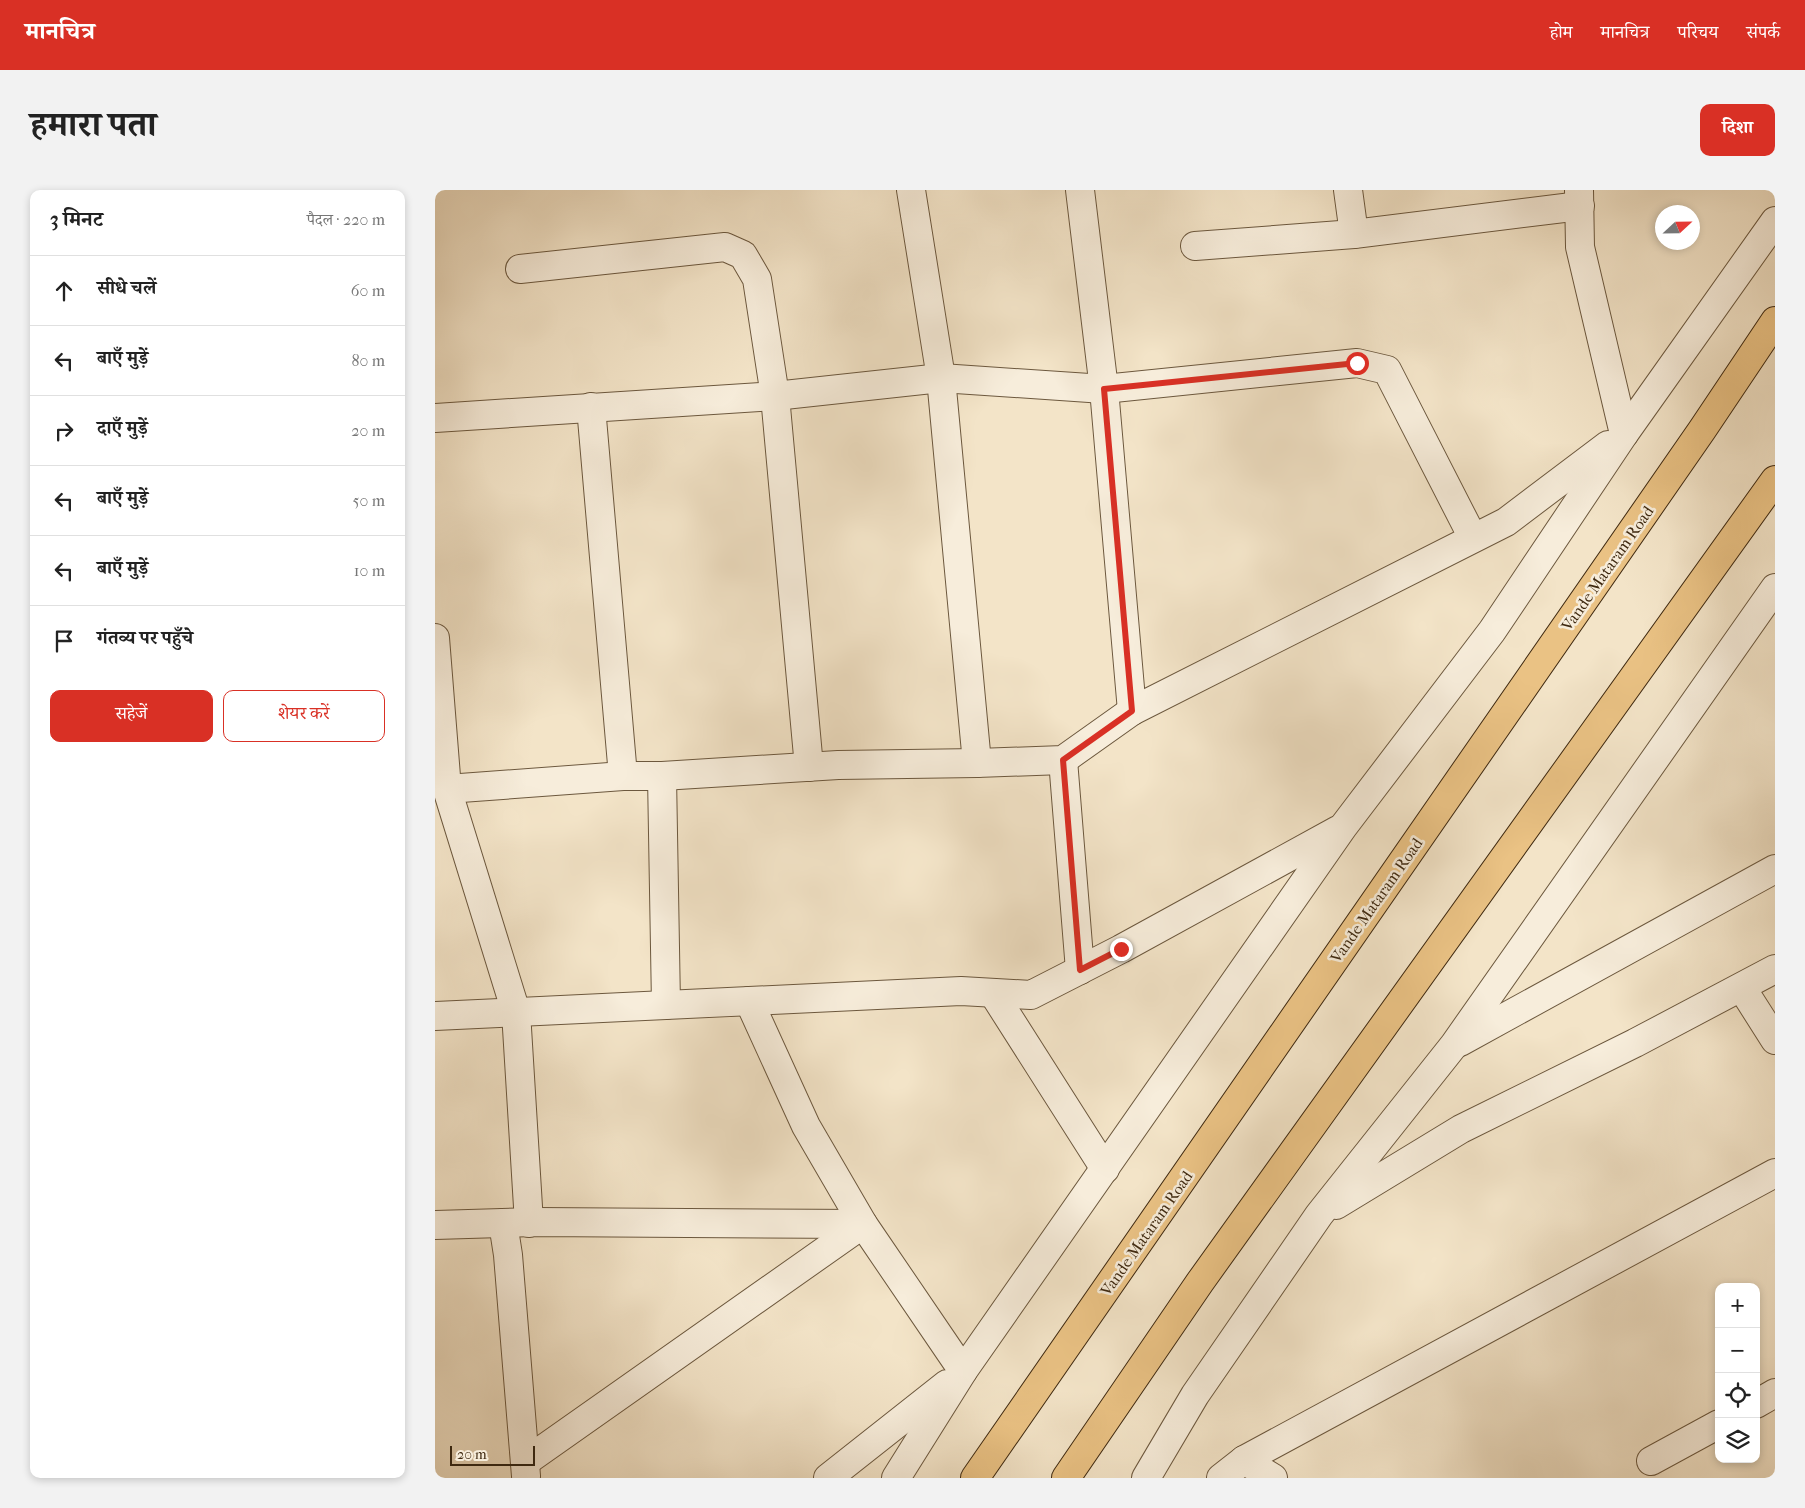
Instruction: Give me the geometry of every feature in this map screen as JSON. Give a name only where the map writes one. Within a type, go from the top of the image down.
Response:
[{"type":"main road","name":"Vande Mataram Road","points":[[975,1478],[1702,430],[1775,321]]},
{"type":"main road","points":[[1066,1478],[1200,1282],[1775,480]]},
{"type":"street","points":[[911,190],[941,378],[977,763]]},
{"type":"street","points":[[1081,190],[1104,389],[1132,711]]},
{"type":"street","points":[[1348,190],[1354,234]]},
{"type":"street","points":[[1195,246],[1354,234],[1580,198],[1580,247],[1624,434]]},
{"type":"street","points":[[896,1478],[963,1371],[1343,827],[1492,631],[1624,434],[1775,221]]},
{"type":"street","points":[[520,269],[725,247],[743,255],[757,279],[775,396],[809,767]]},
{"type":"street","points":[[435,418],[775,396],[941,378],[1104,389],[1357,363],[1387,370],[1473,538]]},
{"type":"street","points":[[591,407],[623,776]]},
{"type":"street","points":[[447,789],[623,776],[663,776],[838,764],[1063,760],[1132,711],[1506,522],[1624,434]]},
{"type":"street","points":[[1146,1478],[1195,1395],[1319,1215],[1454,1045],[1775,588]]},
{"type":"street","points":[[435,638],[447,789],[516,1012],[516,1223],[508,1255],[526,1470]]},
{"type":"street","points":[[1063,760],[1080,970]]},
{"type":"street","points":[[663,776],[666,1005]]},
{"type":"street","points":[[435,1016],[961,991],[1031,995],[1121,949],[1343,827]]},
{"type":"street","points":[[1454,1045],[1775,869]]},
{"type":"street","points":[[1319,1215],[1461,1129],[1742,988],[1775,969]]},
{"type":"street","points":[[1742,988],[1775,1040]]},
{"type":"street","points":[[993,993],[1105,1169]]},
{"type":"street","points":[[749,1001],[806,1126],[863,1224],[963,1371]]},
{"type":"street","points":[[1221,1478],[1244,1460],[1775,1173]]},
{"type":"street","points":[[435,1225],[516,1223],[863,1224]]},
{"type":"street","points":[[526,1470],[863,1224]]},
{"type":"street","points":[[828,1478],[963,1371]]},
{"type":"street","points":[[1760,1402],[1775,1393]]},
{"type":"street","points":[[1651,1461],[1715,1426]]},
{"type":"street","points":[[1244,1460],[1273,1478]]},
{"type":"route","points":[[1121,949],[1080,970],[1063,760],[1132,711],[1104,389],[1357,363]]}]
